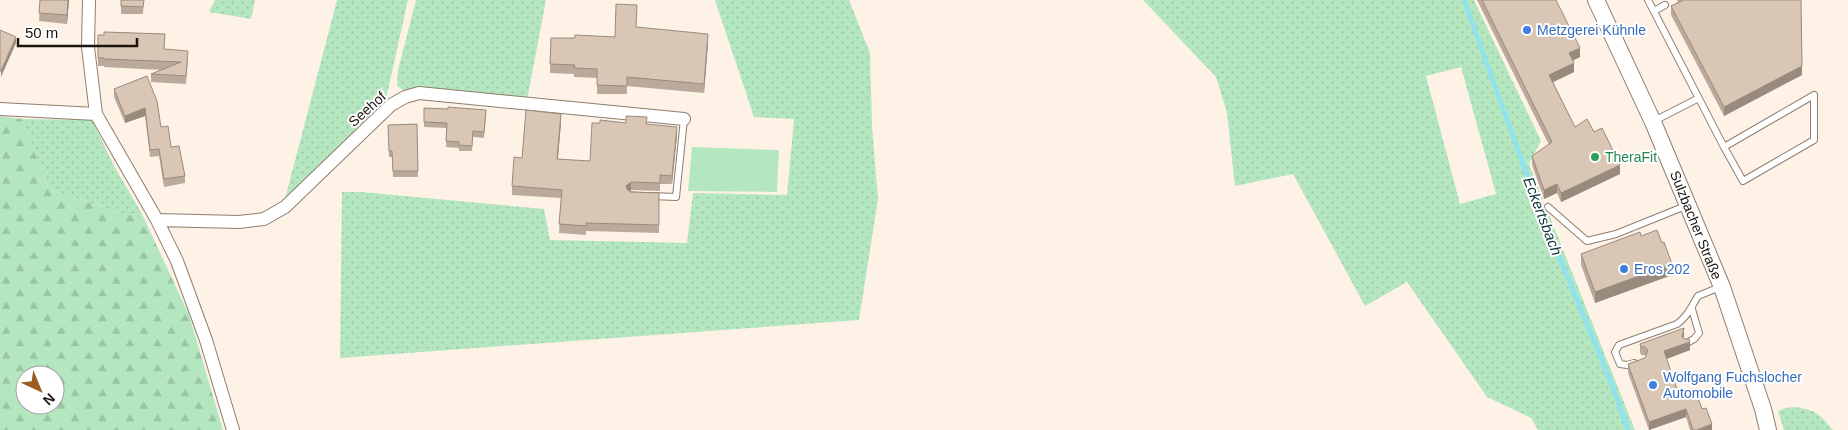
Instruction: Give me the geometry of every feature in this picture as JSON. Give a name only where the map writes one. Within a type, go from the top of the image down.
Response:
[{"type":"street","points":[[89,0],[88,47],[96,114],[157,220],[177,261],[206,340],[233,429]]},
{"type":"street","name":"Sulzbacher Straße","points":[[1596,0],[1653,122],[1722,287],[1763,408],[1768,430]]},
{"type":"street","name":"Seehof","points":[[157,220],[239,222],[264,219],[285,207],[391,105],[405,97],[419,93],[684,119]]},
{"type":"street","points":[[0,109],[96,114]]},
{"type":"lane","points":[[1648,0],[1724,148],[1743,181],[1814,140],[1814,95],[1724,148]]},
{"type":"lane","points":[[1654,11],[1664,5]]},
{"type":"lane","points":[[1653,122],[1697,99]]},
{"type":"lane","points":[[640,196],[676,197],[684,119]]},
{"type":"lane","points":[[1548,207],[1588,241],[1616,234],[1688,205]]},
{"type":"lane","points":[[1642,360],[1627,365],[1620,364],[1615,352],[1619,345],[1677,324],[1692,309],[1698,296],[1722,287]]},
{"type":"lane","points":[[1687,343],[1694,340],[1699,334],[1692,309]]},
{"type":"green space","points":[[215,0],[255,0],[251,19],[209,12]]},
{"type":"green space","points":[[337,0],[408,0],[386,99],[285,199]]},
{"type":"green space","points":[[416,0],[546,0],[527,100],[421,89],[403,90],[397,86],[398,70]]},
{"type":"green space","points":[[715,0],[849,0],[870,53],[872,127],[878,199],[859,320],[340,358],[342,192],[361,192],[544,209],[550,240],[687,243],[693,193],[787,195],[794,119],[754,117]]},
{"type":"green space","points":[[1143,0],[1474,0],[1541,141],[1529,164],[1543,200],[1529,201],[1534,214],[1548,212],[1635,430],[1538,430],[1531,418],[1487,397],[1407,282],[1365,306],[1293,174],[1235,186],[1227,113],[1216,77]],"holes":[[[1461,67],[1496,194],[1460,204],[1426,76]]]},
{"type":"green space","points":[[0,116],[22,119],[49,189],[127,215],[142,214],[189,315],[223,430],[0,430]]},
{"type":"green space","points":[[22,119],[92,120],[113,164],[142,214],[127,215],[49,189]]},
{"type":"green space","points":[[692,147],[779,150],[777,192],[688,191]]},
{"type":"green space","points":[[1794,407],[1808,409],[1816,413],[1833,430],[1784,430],[1778,411]]},
{"type":"building","points":[[40,0],[68,0],[67,15],[39,13]]},
{"type":"building","points":[[121,0],[144,0],[143,7],[121,6]]},
{"type":"building","points":[[1482,0],[1556,0],[1580,48],[1569,53],[1574,63],[1549,75],[1575,127],[1587,119],[1594,132],[1602,128],[1620,165],[1561,193],[1557,184],[1544,190],[1532,156],[1552,142]]},
{"type":"building","points":[[1681,0],[1801,0],[1802,66],[1724,107],[1671,6]]},
{"type":"building","points":[[616,4],[637,5],[636,27],[708,34],[704,84],[627,77],[627,86],[597,85],[597,69],[574,68],[575,65],[550,64],[551,38],[575,38],[575,35],[615,37]]},
{"type":"building","points":[[0,30],[16,37],[1,71],[0,71]]},
{"type":"building","points":[[104,32],[165,34],[164,49],[188,51],[186,76],[151,74],[181,62],[98,58],[98,35],[104,35]]},
{"type":"building","points":[[147,76],[157,101],[161,127],[168,126],[171,147],[179,146],[185,176],[164,179],[159,149],[150,150],[145,108],[125,116],[114,89]]},
{"type":"building","points":[[448,107],[486,110],[484,132],[473,131],[472,146],[446,141],[447,123],[424,122],[424,108],[448,109]]},
{"type":"building","points":[[526,110],[561,114],[557,159],[590,161],[592,123],[600,123],[600,120],[626,123],[626,116],[647,117],[646,124],[677,127],[672,176],[660,175],[660,183],[631,182],[626,186],[630,192],[659,193],[659,225],[586,223],[586,226],[559,224],[562,190],[512,186],[514,157],[522,158]]},
{"type":"building","points":[[417,124],[418,171],[393,171],[392,151],[389,151],[388,125]]},
{"type":"building","points":[[1657,230],[1662,243],[1664,242],[1672,264],[1595,292],[1581,254],[1640,232],[1641,236]]},
{"type":"building","points":[[1684,328],[1682,337],[1689,339],[1690,342],[1664,351],[1679,395],[1695,389],[1702,409],[1706,408],[1712,424],[1697,430],[1693,430],[1686,409],[1649,422],[1628,364],[1645,358],[1648,350],[1645,347],[1641,347],[1640,344]]},
{"type":"waterway","name":"Eckertsbach","points":[[1464,0],[1536,200],[1612,385],[1628,430]]},
{"type":"place","name":"Metzgerei Kühnle","points":[[1527,30]]},
{"type":"place","name":"TheraFit","points":[[1595,157]]},
{"type":"place","name":"Eros 202","points":[[1624,269]]},
{"type":"place","name":"Wolfgang Fuchslocher Automobile","points":[[1653,385]]}]
